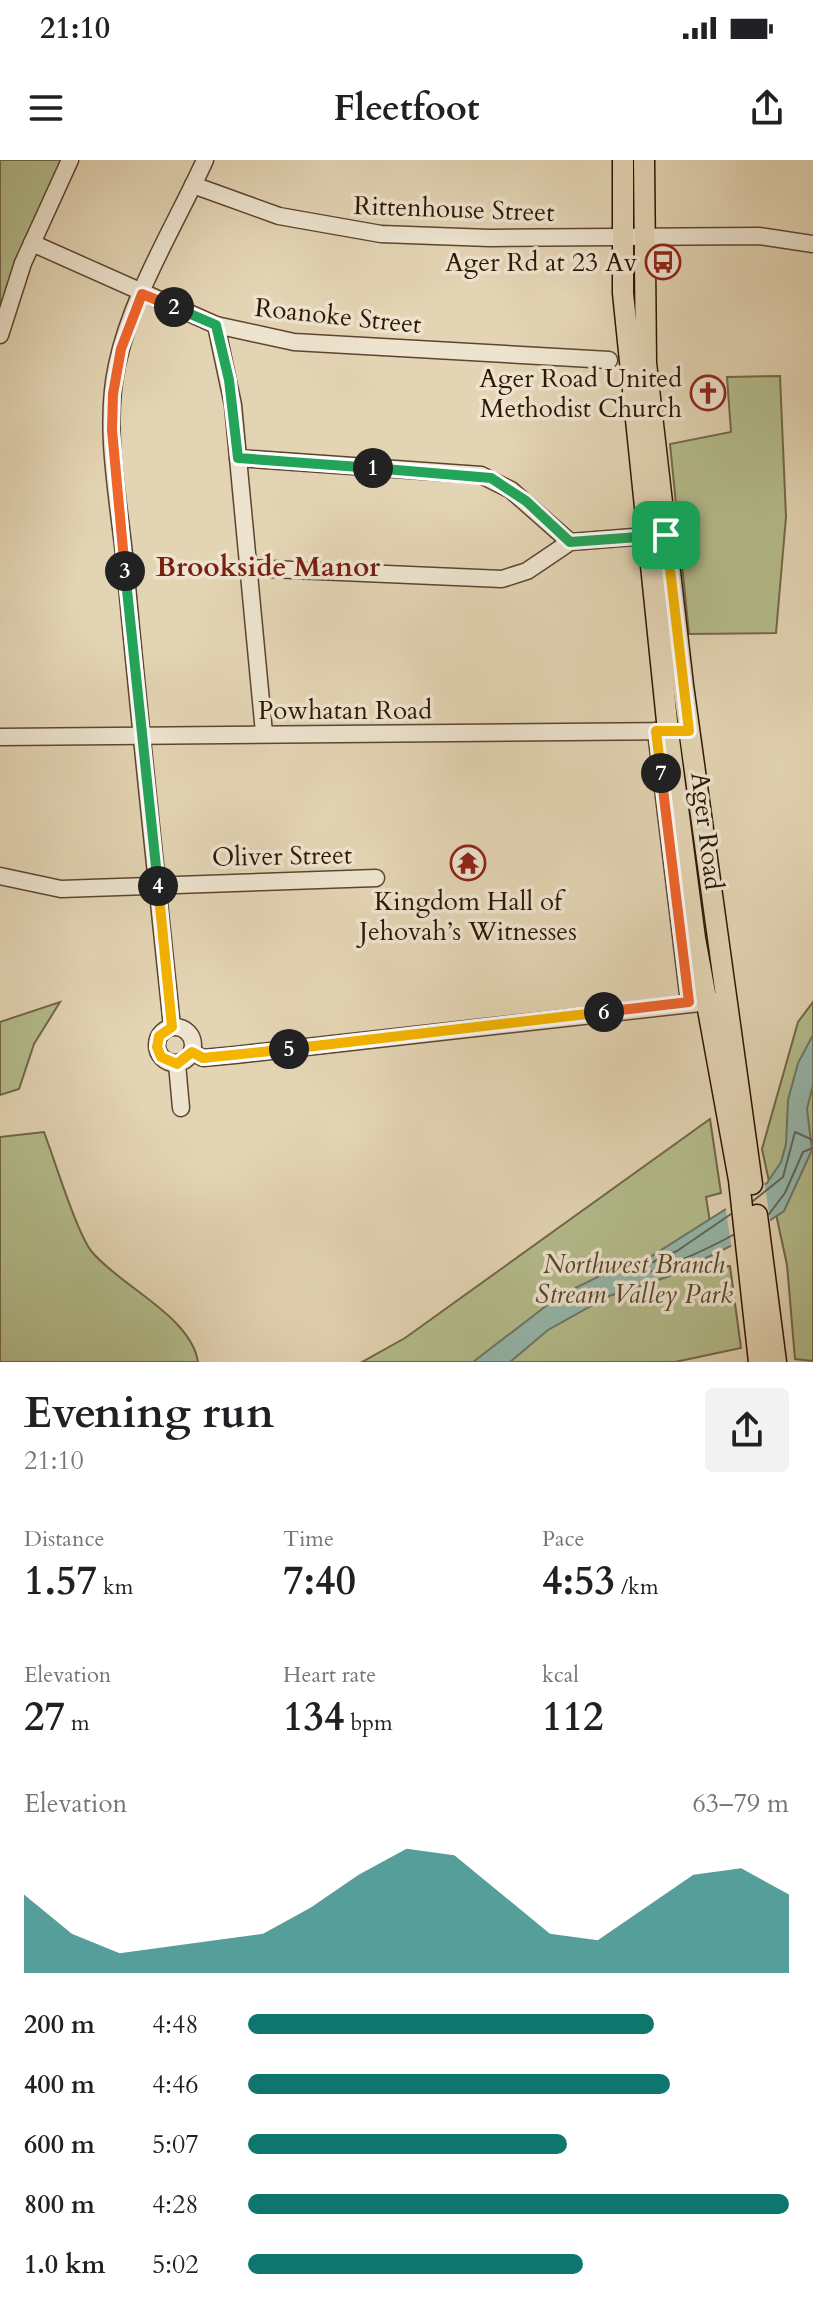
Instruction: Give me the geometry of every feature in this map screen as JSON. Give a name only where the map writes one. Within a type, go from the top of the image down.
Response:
[{"type":"main road","name":"Ager Road","points":[[623,160],[633,237]]},
{"type":"main road","name":"Ager Road","points":[[644,160],[623,293],[656,535],[689,731],[727,1001],[755,1249],[776,1362]]},
{"type":"main road","name":"Ager Road","points":[[656,535],[662,731],[697,1002],[745,1178]]},
{"type":"main road","name":"Ager Road","points":[[755,1249],[759,1362]]},
{"type":"street","points":[[0,335],[14,287],[70,160]]},
{"type":"street","points":[[172,1027],[112,420],[117,364],[142,294],[205,160]]},
{"type":"street","name":"Rittenhouse Street","points":[[193,185],[279,216],[381,234],[759,236],[813,244]]},
{"type":"street","name":"Roanoke Street","points":[[32,243],[216,325],[294,342],[609,360]]},
{"type":"street","points":[[216,325],[229,380],[264,733]]},
{"type":"street","points":[[238,458],[481,475],[518,495],[570,542]]},
{"type":"street","points":[[248,568],[502,579],[527,571],[570,542],[656,535]]},
{"type":"street","name":"Powhatan Road","points":[[0,737],[689,731]]},
{"type":"street","name":"Oliver Street","points":[[0,876],[61,889],[157,883],[376,878]]},
{"type":"street","points":[[192,1052],[203,1058],[235,1055],[727,1001]]},
{"type":"street","points":[[172,1027],[188,1032],[193,1041],[192,1052],[177,1064],[166,1061],[157,1047],[162,1032],[172,1027]]},
{"type":"street","points":[[177,1064],[181,1108]]},
{"type":"green space","points":[[0,160],[63,160],[16,261],[0,308]]},
{"type":"green space","points":[[780,376],[786,517],[776,633],[689,634],[670,444],[731,432],[727,377]]},
{"type":"green space","points":[[60,1002],[34,1044],[19,1089],[0,1095],[0,1022]]},
{"type":"green space","points":[[813,1002],[813,1361],[795,1359],[787,1265],[762,1149],[798,1022]]},
{"type":"green space","name":"Northwest Branch Stream Valley Park","points":[[710,1119],[721,1193],[706,1197],[717,1267],[730,1266],[741,1348],[675,1362],[362,1362],[405,1338]]},
{"type":"green space","points":[[44,1132],[73,1213],[92,1252],[169,1316],[193,1345],[198,1362],[0,1362],[0,1137]]},
{"type":"water","points":[[813,1035],[813,1085],[807,1109],[812,1150],[784,1211],[733,1245],[667,1277],[609,1296],[548,1330],[510,1362],[473,1362],[559,1296],[622,1265],[650,1257],[767,1183],[781,1162],[786,1144],[788,1100],[798,1063]]},
{"type":"pier","points":[[764,1180],[771,1226],[732,1250],[725,1204]]},
{"type":"place","name":"Ager Rd at 23 Av","points":[[663,262]]},
{"type":"place","name":"Ager Road United Methodist Church","points":[[708,393]]},
{"type":"place","name":"Kingdom Hall of Jehovah’s Witnesses","points":[[468,863]]},
{"type":"district","name":"Brookside Manor","points":[[268,567]]},
{"type":"route","points":[[142,294],[216,325],[229,380],[238,458],[481,475],[500,483],[526,501],[570,542],[666,535],[689,731],[656,731],[689,1002],[235,1055],[203,1058],[192,1052],[186,1060],[177,1064],[161,1057],[157,1041],[162,1032],[172,1027],[112,430],[117,364],[142,294]]}]
